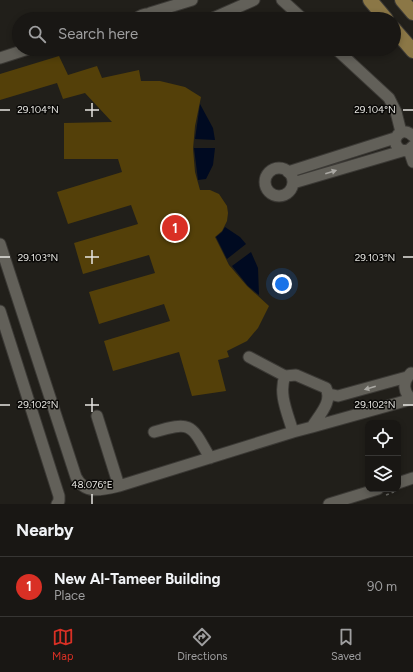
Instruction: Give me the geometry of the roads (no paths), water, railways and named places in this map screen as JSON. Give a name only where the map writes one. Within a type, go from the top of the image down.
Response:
[{"type":"main road","points":[[370,0],[380,12]]},
{"type":"main road","points":[[402,0],[413,13]]},
{"type":"main road","points":[[401,37],[413,51]]},
{"type":"lane","points":[[154,12],[192,0]]},
{"type":"lane","points":[[227,12],[254,0]]},
{"type":"lane","points":[[282,0],[295,12]]},
{"type":"lane","points":[[0,58],[12,54]]},
{"type":"lane","points":[[344,56],[388,98],[406,134]]},
{"type":"lane","points":[[406,134],[397,147],[408,149]]},
{"type":"lane","points":[[288,172],[293,183],[289,192],[281,197],[272,195],[266,188],[265,179],[269,172],[277,168],[288,172],[406,134]]},
{"type":"lane","points":[[408,149],[413,162]]},
{"type":"lane","points":[[293,183],[408,149]]},
{"type":"lane","points":[[0,244],[76,477],[80,484],[86,488],[102,490],[122,485],[293,432],[413,400],[406,392],[405,382],[410,375]]},
{"type":"lane","points":[[0,311],[5,340],[59,496],[59,501],[57,504]]},
{"type":"lane","points":[[249,357],[285,376],[296,375],[326,388],[329,394],[329,401],[312,427]]},
{"type":"lane","points":[[329,394],[338,396],[410,375]]},
{"type":"lane","points":[[285,376],[282,383],[282,395],[293,432]]},
{"type":"lane","points":[[99,416],[122,485]]},
{"type":"lane","points":[[155,435],[180,431],[188,432],[208,459]]},
{"type":"lane","points":[[401,482],[413,478]]},
{"type":"lane","points":[[329,504],[368,492]]},
{"type":"water","points":[[200,104],[213,128],[215,140],[195,139]]},
{"type":"water","points":[[194,148],[215,148],[213,165],[206,179],[198,180]]},
{"type":"water","points":[[225,227],[240,237],[246,244],[227,259],[216,237]]},
{"type":"water","points":[[251,252],[258,268],[259,295],[248,286],[232,266]]},
{"type":"place","name":"New Al-Tameer Building","points":[[175,228]]}]
